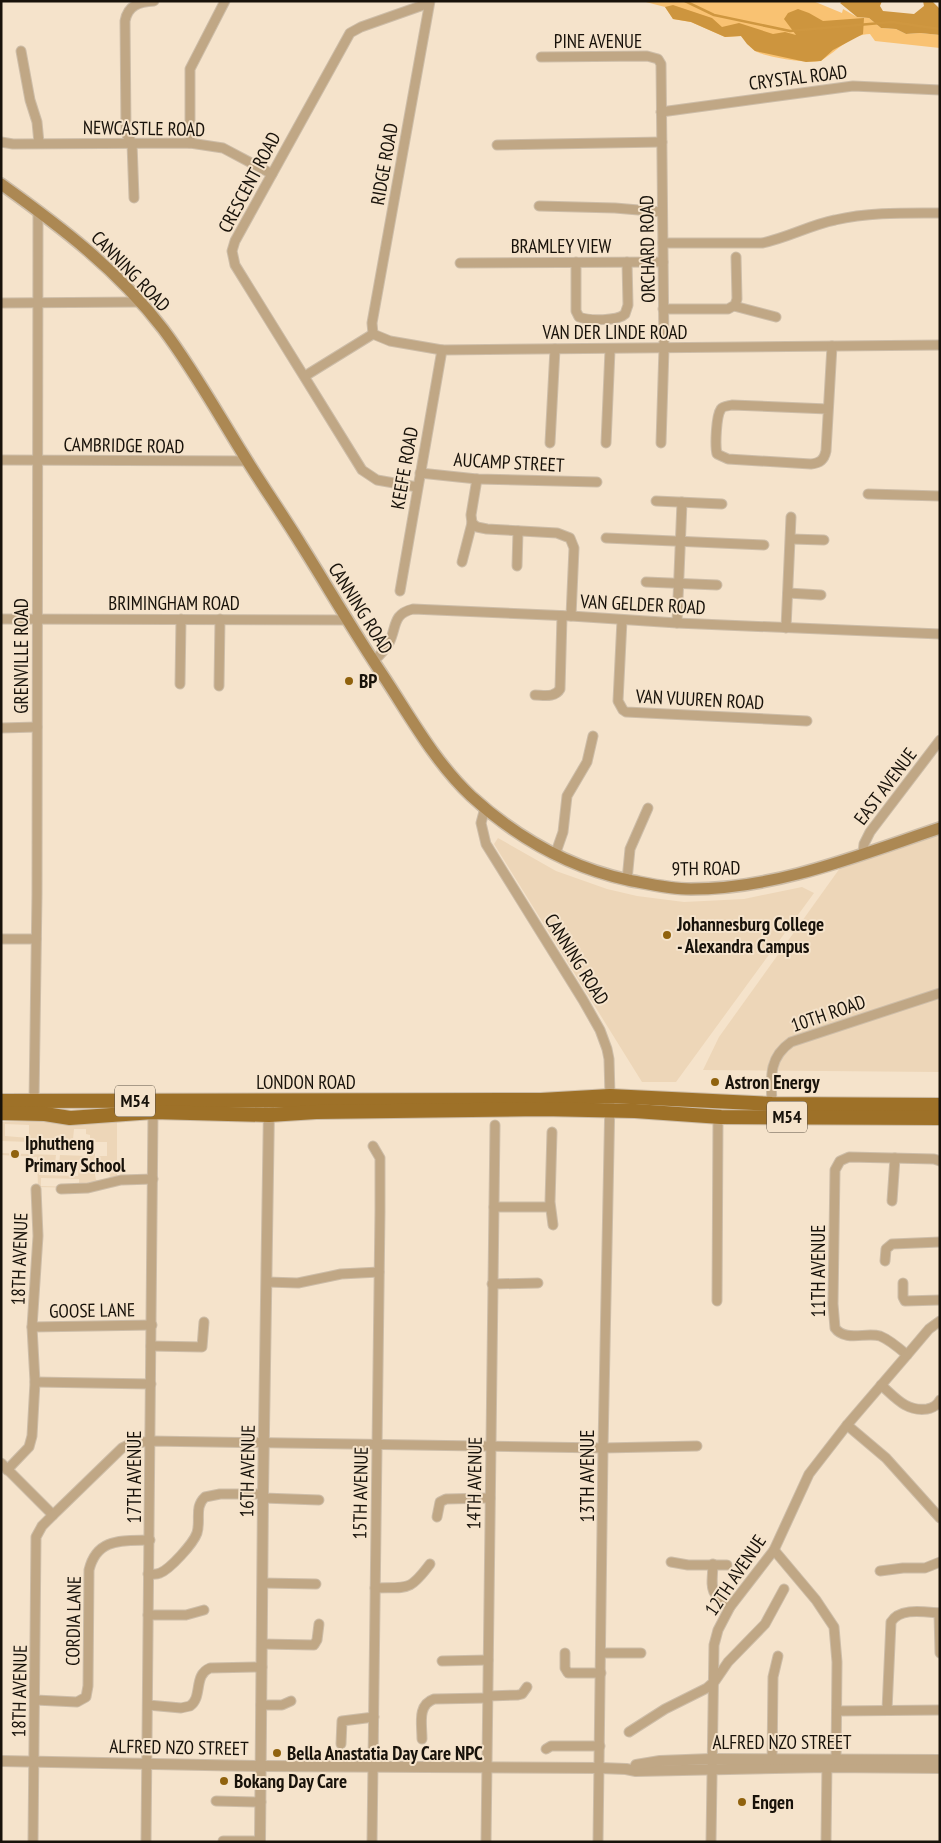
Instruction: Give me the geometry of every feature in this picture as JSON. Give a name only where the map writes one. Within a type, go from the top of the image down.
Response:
[{"type":"main road","name":"CANNING ROAD","points":[[1,184],[92,253],[141,302],[174,345],[347,620],[438,759],[460,785],[485,808]]},
{"type":"main road","name":"9TH ROAD","points":[[485,808],[520,835],[574,864],[614,878],[649,885],[688,889],[752,885],[863,854],[940,828]]},
{"type":"main road","name":"M54","points":[[610,1096],[772,1104],[940,1105]]},
{"type":"main road","name":"LONDON ROAD","points":[[1,1113],[45,1114],[70,1118],[153,1112],[558,1100],[610,1096]]},
{"type":"main road","name":"LONDON ROAD","points":[[1,1101],[269,1108],[342,1112],[609,1110]]},
{"type":"main road","name":"M54","points":[[609,1110],[718,1117],[940,1118]]},
{"type":"street","points":[[134,198],[132,143],[126,130],[125,21],[128,12],[133,6],[142,2],[154,1]]},
{"type":"street","points":[[190,143],[190,69],[225,1]]},
{"type":"street","name":"CRESCENT ROAD","points":[[417,486],[385,482],[367,474],[359,465],[235,265],[232,256],[235,241],[350,33],[361,27],[430,2]]},
{"type":"street","name":"RIDGE ROAD","points":[[373,334],[374,313],[430,2]]},
{"type":"street","points":[[21,51],[30,100],[37,122],[39,143]]},
{"type":"street","name":"PINE AVENUE","points":[[541,57],[647,56],[654,58]]},
{"type":"street","name":"ORCHARD ROAD","points":[[654,58],[660,61],[662,68],[664,348],[661,443]]},
{"type":"street","name":"CRYSTAL ROAD","points":[[661,112],[853,86],[940,90]]},
{"type":"street","name":"NEWCASTLE ROAD","points":[[1,142],[13,144],[190,143],[222,148],[272,174]]},
{"type":"street","points":[[497,145],[662,142]]},
{"type":"street","points":[[539,206],[615,208],[662,212]]},
{"type":"street","name":"GRENVILLE ROAD","points":[[34,1101],[38,619],[38,211]]},
{"type":"street","points":[[663,243],[762,243],[834,220],[850,217],[940,212]]},
{"type":"street","points":[[663,309],[728,309],[734,306],[737,299],[736,257]]},
{"type":"street","points":[[576,262],[577,314],[586,319],[614,319],[623,317],[627,310],[627,262]]},
{"type":"street","name":"BRAMLEY VIEW","points":[[460,263],[663,262]]},
{"type":"street","points":[[1,303],[141,302]]},
{"type":"street","points":[[734,306],[776,317]]},
{"type":"street","points":[[305,376],[373,334]]},
{"type":"street","name":"VAN DER LINDE ROAD","points":[[373,334],[390,341],[442,350],[610,350],[940,345]]},
{"type":"street","points":[[828,409],[732,405],[723,407],[719,412],[717,454],[728,460],[816,464],[823,459],[826,451],[832,346]]},
{"type":"street","points":[[550,443],[554,349]]},
{"type":"street","name":"KEEFE ROAD","points":[[400,591],[442,350]]},
{"type":"street","points":[[606,443],[610,350]]},
{"type":"street","name":"CAMBRIDGE ROAD","points":[[1,460],[247,461]]},
{"type":"street","name":"AUCAMP STREET","points":[[420,473],[477,479],[597,482]]},
{"type":"street","points":[[462,562],[472,523],[471,515],[477,479]]},
{"type":"street","points":[[868,494],[940,496]]},
{"type":"street","points":[[656,500],[722,504]]},
{"type":"street","points":[[677,623],[682,502]]},
{"type":"street","points":[[786,628],[791,517]]},
{"type":"street","points":[[472,523],[482,529],[556,533],[570,538],[574,548],[560,689],[554,695],[535,695]]},
{"type":"street","points":[[517,566],[518,531]]},
{"type":"street","points":[[606,538],[764,545]]},
{"type":"street","points":[[791,538],[824,540]]},
{"type":"street","points":[[646,582],[717,585]]},
{"type":"street","points":[[788,594],[822,596]]},
{"type":"street","name":"VAN GELDER ROAD","points":[[374,662],[388,644],[398,617],[410,610],[940,634]]},
{"type":"street","name":"BRIMINGHAM ROAD","points":[[1,619],[347,620]]},
{"type":"street","points":[[180,684],[181,619]]},
{"type":"street","points":[[219,686],[220,619]]},
{"type":"street","name":"VAN VUUREN ROAD","points":[[622,620],[618,701],[626,712],[807,721]]},
{"type":"street","points":[[1,728],[36,727]]},
{"type":"street","points":[[555,855],[563,832],[567,796],[587,762],[593,736]]},
{"type":"street","name":"EAST AVENUE","points":[[863,854],[864,844],[870,832],[940,740]]},
{"type":"street","name":"CANNING ROAD","points":[[485,808],[480,823],[486,844],[600,1030],[608,1054],[609,1110]]},
{"type":"street","points":[[627,880],[630,849],[648,808]]},
{"type":"street","points":[[1,938],[36,939]]},
{"type":"street","name":"10TH ROAD","points":[[772,1104],[771,1080],[774,1062],[781,1050],[791,1042],[940,993]]},
{"type":"street","name":"16TH AVENUE","points":[[260,1841],[269,1108]]},
{"type":"street","name":"13TH AVENUE","points":[[598,1842],[609,1110]]},
{"type":"street","name":"17TH AVENUE","points":[[146,1842],[153,1112]]},
{"type":"street","points":[[718,1117],[718,1302]]},
{"type":"street","name":"14TH AVENUE","points":[[486,1842],[495,1125]]},
{"type":"street","points":[[552,1132],[550,1207],[553,1225]]},
{"type":"street","name":"15TH AVENUE","points":[[372,1842],[380,1158],[373,1146]]},
{"type":"street","name":"11TH AVENUE","points":[[895,1158],[849,1157],[844,1158],[837,1164],[835,1172],[833,1304],[835,1328],[840,1333],[881,1337],[907,1355]]},
{"type":"street","points":[[892,1201],[895,1158],[934,1159],[940,1161]]},
{"type":"street","points":[[61,1189],[88,1188],[121,1180],[153,1178]]},
{"type":"street","name":"18TH AVENUE","points":[[4,1466],[31,1444],[35,1382],[32,1327],[38,1236],[36,1190]]},
{"type":"street","points":[[494,1207],[550,1207]]},
{"type":"street","points":[[885,1261],[886,1249],[892,1244],[940,1242]]},
{"type":"street","points":[[267,1282],[298,1283],[341,1274],[379,1272]]},
{"type":"street","points":[[492,1284],[538,1283]]},
{"type":"street","points":[[903,1283],[903,1297],[905,1301],[940,1300]]},
{"type":"street","name":"12TH AVENUE","points":[[711,1842],[714,1641],[718,1630],[730,1607],[774,1550],[809,1474],[881,1385],[929,1329],[940,1321]]},
{"type":"street","points":[[152,1346],[202,1347],[204,1322]]},
{"type":"street","name":"GOOSE LANE","points":[[32,1327],[152,1325]]},
{"type":"street","points":[[35,1382],[151,1384]]},
{"type":"street","points":[[881,1385],[904,1406],[911,1408],[932,1407],[940,1400]]},
{"type":"street","points":[[847,1425],[886,1458],[940,1518]]},
{"type":"street","points":[[4,1466],[53,1515],[122,1448],[130,1444],[150,1441],[603,1448],[697,1446]]},
{"type":"street","points":[[148,1574],[157,1574],[164,1571],[177,1560],[192,1542],[197,1532],[199,1504],[205,1497],[220,1494],[319,1500]]},
{"type":"street","points":[[437,1517],[439,1504],[446,1499],[490,1498]]},
{"type":"street","name":"18TH AVENUE","points":[[33,1842],[36,1541],[42,1526],[53,1515]]},
{"type":"street","name":"CORDIA LANE","points":[[35,1700],[77,1702],[86,1697],[88,1686],[89,1570],[93,1558],[104,1546],[113,1541],[150,1540]]},
{"type":"street","points":[[774,1550],[816,1600],[834,1627],[836,1639],[837,1711],[831,1763],[826,1842]]},
{"type":"street","points":[[671,1562],[684,1565],[727,1564]]},
{"type":"street","points":[[880,1571],[902,1568],[925,1568],[940,1562]]},
{"type":"street","points":[[375,1588],[411,1585],[417,1581],[430,1564]]},
{"type":"street","points":[[713,1564],[713,1591],[718,1599],[730,1607]]},
{"type":"street","points":[[263,1583],[316,1584]]},
{"type":"street","points":[[629,1732],[665,1709],[707,1688],[714,1682],[728,1662],[765,1624],[784,1589]]},
{"type":"street","points":[[148,1615],[186,1615],[204,1610]]},
{"type":"street","points":[[888,1710],[891,1622],[894,1618],[904,1612],[939,1612],[940,1653]]},
{"type":"street","points":[[262,1644],[314,1645],[317,1640],[319,1624]]},
{"type":"street","points":[[565,1653],[565,1668],[568,1673],[601,1673]]},
{"type":"street","points":[[601,1653],[641,1653]]},
{"type":"street","points":[[772,1763],[772,1676],[778,1656]]},
{"type":"street","points":[[442,1661],[488,1660]]},
{"type":"street","points":[[148,1705],[186,1708],[190,1706],[196,1699],[201,1676],[210,1668],[262,1667]]},
{"type":"street","points":[[422,1739],[422,1708],[429,1701],[434,1699],[518,1695],[522,1694],[527,1687]]},
{"type":"street","points":[[261,1705],[282,1705],[290,1702]]},
{"type":"street","points":[[837,1711],[940,1710]]},
{"type":"street","points":[[341,1744],[343,1721],[374,1717]]},
{"type":"street","points":[[546,1749],[552,1746],[600,1746]]},
{"type":"street","name":"ALFRED NZO STREET","points":[[626,1768],[660,1761],[712,1759],[772,1763],[940,1760]]},
{"type":"street","name":"ALFRED NZO STREET","points":[[1,1761],[261,1766],[626,1768],[636,1771],[711,1770],[772,1763]]},
{"type":"street","name":"ALFRED NZO STREET","points":[[831,1763],[940,1768]]},
{"type":"street","points":[[216,1801],[261,1802]]},
{"type":"street","points":[[223,1841],[260,1841]]},
{"type":"shaded area","points":[[642,1],[813,1],[842,13],[843,9],[857,17],[869,18],[881,28],[896,29],[906,34],[940,35],[940,48],[875,41],[870,34],[850,40],[822,60],[810,62],[790,60],[757,52],[741,36],[725,37],[691,22],[673,19],[665,7]]},
{"type":"shaded area","points":[[843,1],[882,1],[880,6],[883,11],[914,14],[924,6],[923,1],[935,1],[933,2],[940,9],[940,35],[906,34],[896,29],[881,28],[869,18],[857,17],[840,3]]},
{"type":"shaded area","points":[[673,5],[712,18],[722,27],[739,23],[773,34],[785,32],[796,35],[784,19],[788,13],[798,9],[823,21],[864,18],[863,34],[833,50],[821,61],[806,62],[755,51],[741,36],[725,37],[691,22],[673,19],[665,7]]},
{"type":"shaded area","points":[[940,831],[940,1072],[703,1070],[719,1037],[840,868]]},
{"type":"shaded area","name":"Johannesburg College - Alexandra Campus","points":[[498,838],[556,871],[607,889],[637,896],[684,902],[744,899],[802,887],[814,893],[676,1082],[642,1082],[494,844]]},
{"type":"shaded area","name":"Iphutheng Primary School","points":[[117,1121],[117,1180],[79,1188],[38,1187],[37,1157],[1,1155],[1,1153],[56,1155],[55,1164],[40,1163],[39,1175],[78,1176],[79,1165],[59,1164],[60,1155],[88,1156],[89,1144],[1,1141],[1,1122]],"holes":[[[5,1124],[29,1125],[29,1138],[5,1136]],[[74,1129],[86,1129],[86,1134],[90,1135],[90,1139],[73,1139]],[[95,1142],[107,1142],[107,1156],[95,1156]],[[109,1168],[110,1179],[96,1180],[94,1169]],[[41,1178],[79,1179],[79,1187],[41,1186]]]},
{"type":"waterway","points":[[685,1],[714,15],[790,31],[892,22],[940,29]]},
{"type":"place","name":"BP","points":[[349,681]]},
{"type":"place","name":"Johannesburg College - Alexandra Campus","points":[[667,935]]},
{"type":"place","name":"Astron Energy","points":[[715,1082]]},
{"type":"place","name":"Iphutheng Primary School","points":[[15,1154]]},
{"type":"place","name":"Bella Anastatia Day Care NPC","points":[[277,1753]]},
{"type":"place","name":"Bokang Day Care","points":[[224,1781]]},
{"type":"place","name":"Engen","points":[[742,1802]]}]
